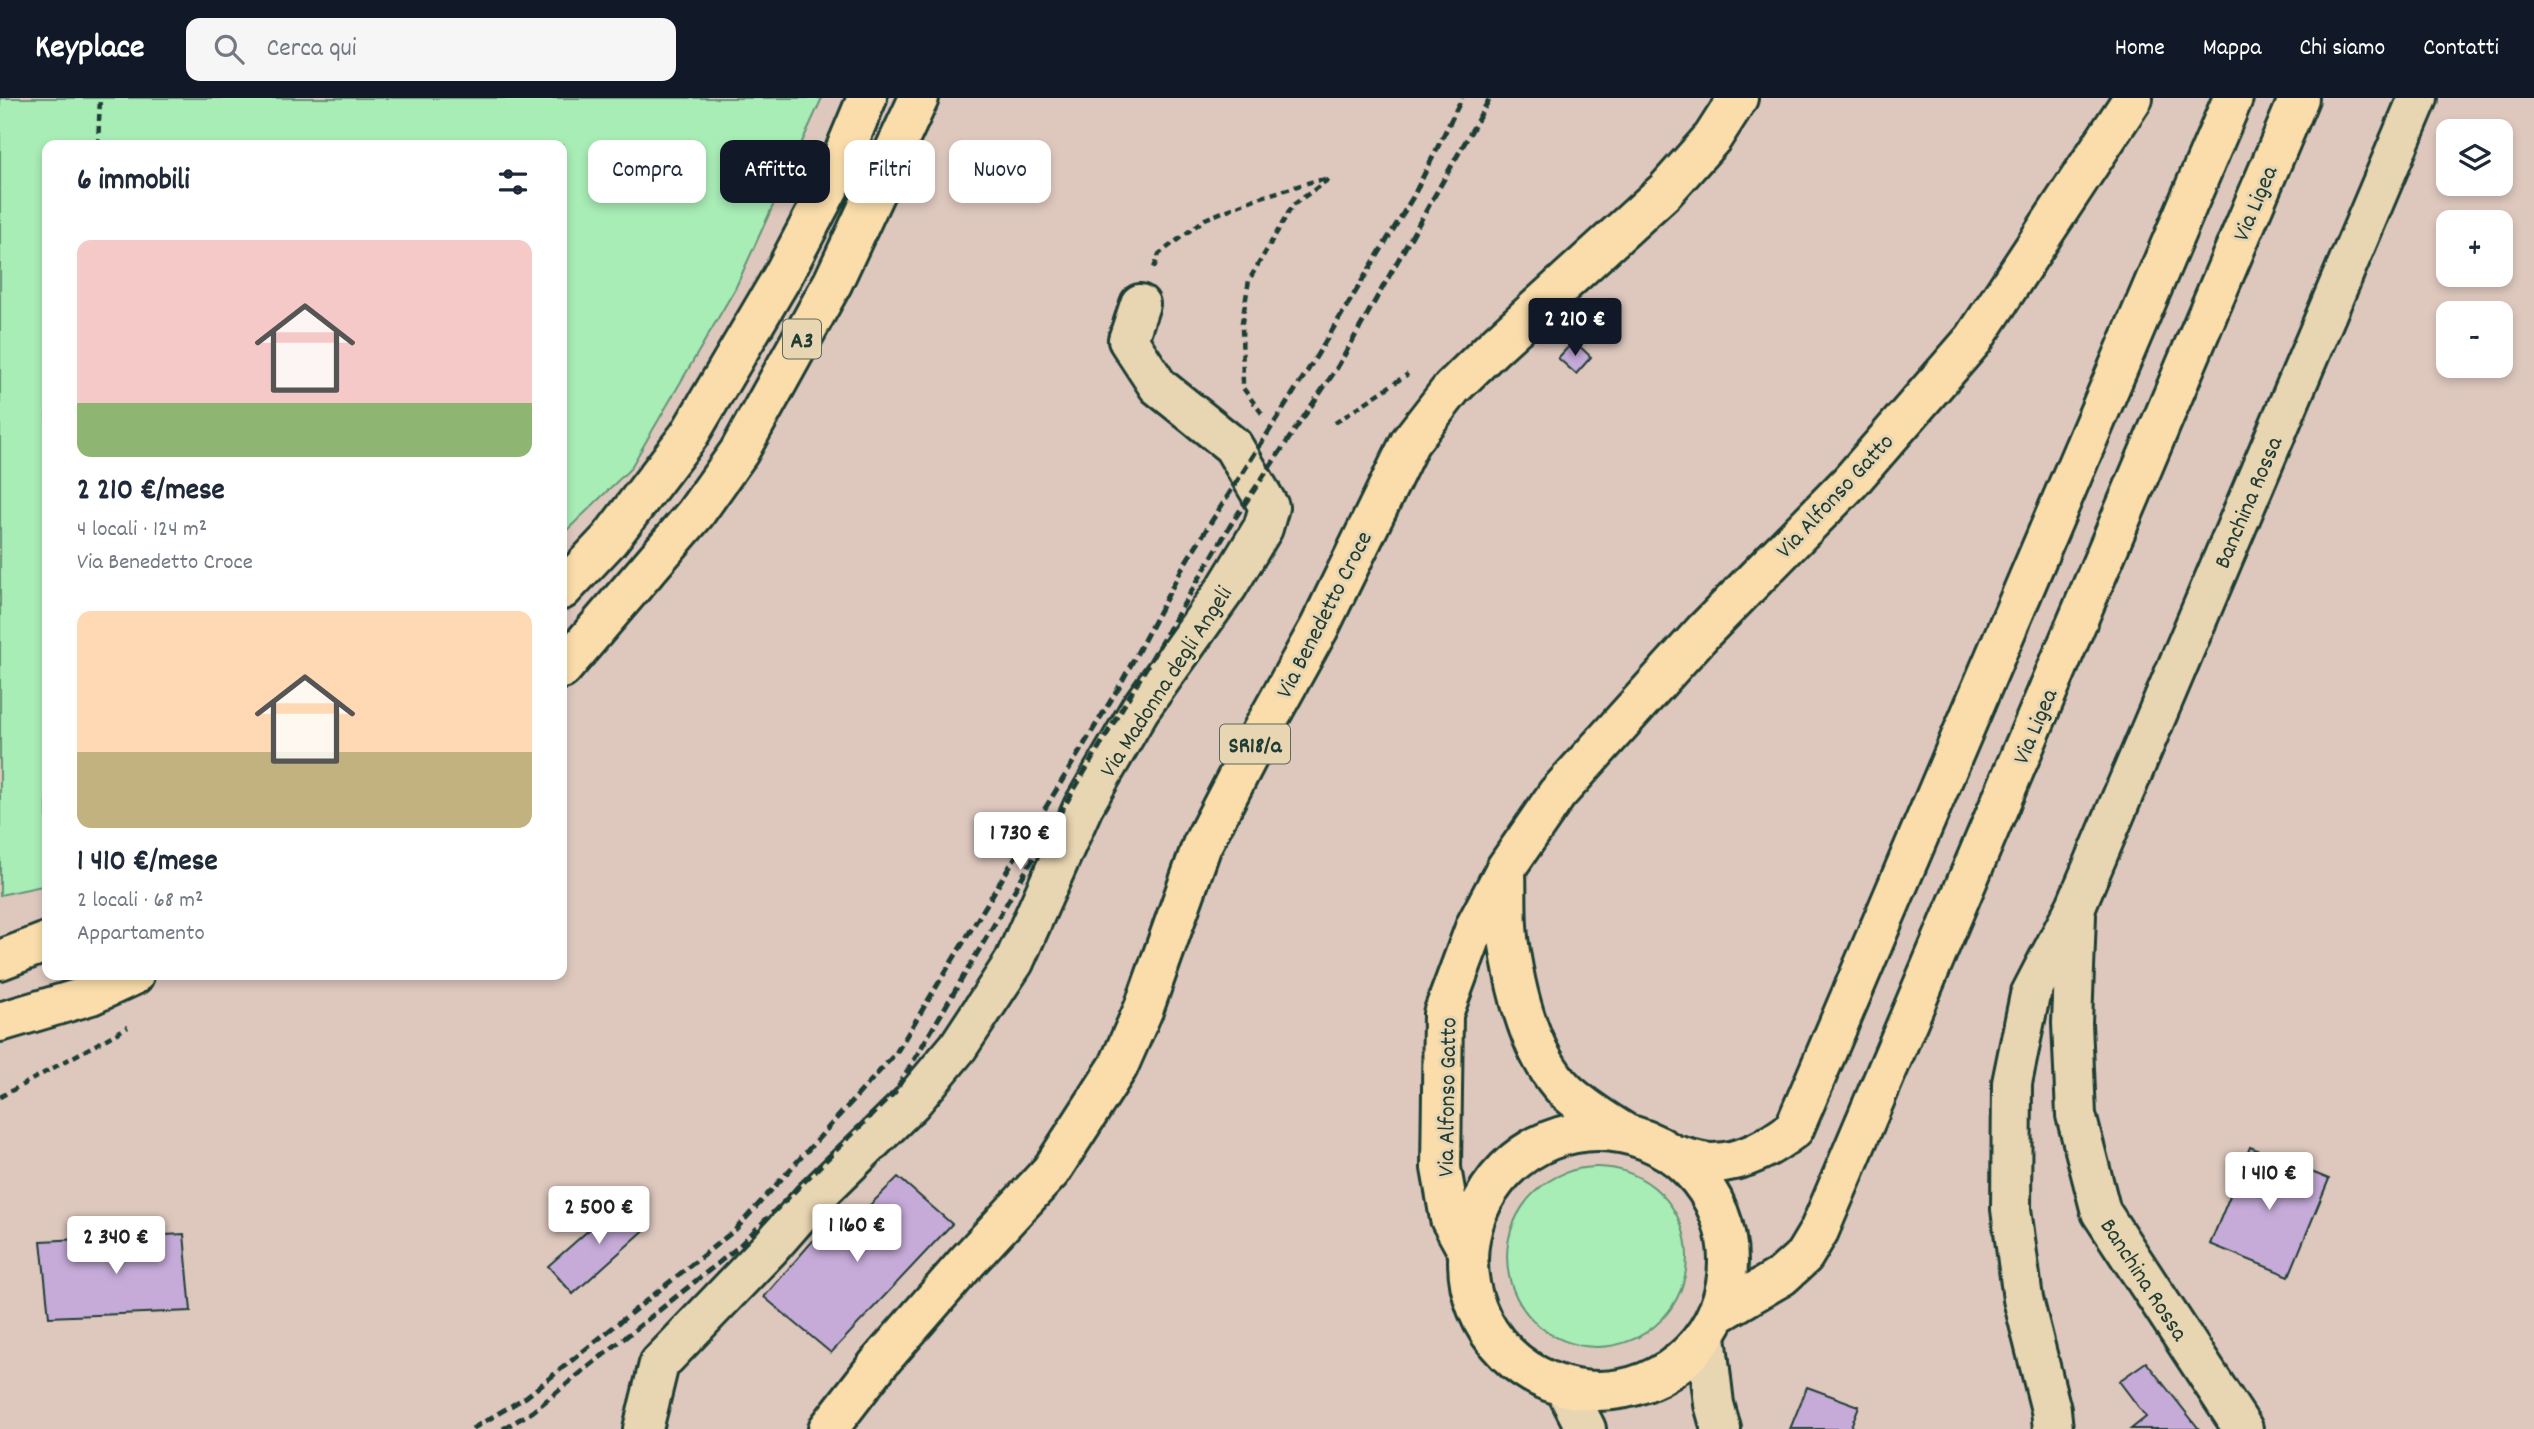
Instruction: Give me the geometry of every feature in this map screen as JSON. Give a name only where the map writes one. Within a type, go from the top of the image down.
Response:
[{"type":"main road","name":"A3","points":[[567,585],[609,540],[689,435],[782,277],[831,184],[867,98]]},
{"type":"main road","name":"A3","points":[[567,663],[695,514],[739,452],[833,282],[919,98]]},
{"type":"main road","name":"Via Benedetto Croce","points":[[828,1429],[878,1364],[1051,1171],[1118,1067],[1144,1008],[1202,845],[1319,628],[1410,442],[1452,388],[1468,372],[1665,191],[1713,137],[1738,98]]},
{"type":"main road","name":"Via Alfonso Gatto","points":[[1467,1250],[1450,1219],[1441,1168],[1443,1014],[1476,925],[1506,868],[1566,784],[1703,631],[1850,482],[1973,338],[2133,98]]},
{"type":"main road","points":[[1675,1155],[1712,1163],[1745,1158],[1768,1149],[1794,1129],[2233,98]]},
{"type":"main road","name":"Via Ligea","points":[[1712,1324],[1782,1276],[1804,1256],[1819,1231],[1895,1057],[2299,98]]},
{"type":"main road","points":[[1506,868],[1509,944],[1524,1016],[1534,1042],[1566,1091],[1625,1133]]},
{"type":"main road","points":[[0,960],[42,944]]},
{"type":"main road","points":[[0,1022],[91,995],[123,980]]},
{"type":"main road","points":[[1593,1130],[1625,1133],[1651,1141],[1675,1155],[1699,1177],[1717,1205],[1729,1241],[1729,1275],[1712,1324],[1685,1360],[1658,1377],[1628,1388],[1597,1392],[1565,1388],[1540,1378],[1516,1363],[1496,1343],[1482,1321],[1469,1286],[1467,1250],[1474,1219],[1488,1191],[1508,1166],[1533,1147],[1572,1134],[1593,1130]]},
{"type":"street","name":"Banchina Rossa","points":[[2053,1429],[2051,1410],[2023,1299],[2011,1209],[2012,1083],[2030,995],[2076,906],[2418,98]]},
{"type":"street","name":"Via Madonna degli Angeli","points":[[643,1429],[659,1364],[770,1248],[811,1200],[912,1102],[958,1047],[1014,962],[1083,807],[1140,709],[1227,587],[1263,528],[1269,508],[1233,446],[1158,386],[1128,340],[1140,304]]},
{"type":"street","name":"Banchina Rossa","points":[[2076,906],[2072,1023],[2076,1115],[2101,1212],[2243,1429]]},
{"type":"street","points":[[1712,1324],[1714,1405],[1721,1429]]},
{"type":"street","points":[[1565,1388],[1586,1429]]},
{"type":"path","points":[[99,140],[100,98]]},
{"type":"path","points":[[1140,304],[1159,254],[1205,219],[1255,199],[1329,179],[1293,205],[1249,280],[1242,322],[1243,388],[1265,417]]},
{"type":"path","points":[[0,1097],[128,1027]]},
{"type":"green space","points":[[0,98],[822,98],[803,140],[720,140],[720,203],[774,203],[735,289],[630,469],[567,530],[567,140],[42,140],[42,886],[0,895]]},
{"type":"green space","points":[[1597,1167],[1631,1174],[1661,1193],[1680,1223],[1687,1257],[1680,1291],[1661,1321],[1631,1340],[1597,1347],[1563,1340],[1533,1321],[1514,1291],[1507,1257],[1514,1223],[1533,1193],[1563,1174]]},
{"type":"building","points":[[1574,341],[1591,357],[1576,374],[1558,358]]},
{"type":"building","points":[[2250,1147],[2329,1179],[2289,1276],[2210,1244]]},
{"type":"building","points":[[898,1177],[952,1224],[831,1353],[764,1297],[836,1214],[849,1226]]},
{"type":"building","points":[[625,1198],[649,1226],[573,1294],[548,1266]]},
{"type":"building","points":[[184,1234],[191,1311],[49,1317],[41,1241]]},
{"type":"building","points":[[2146,1362],[2199,1429],[2131,1429],[2146,1417],[2119,1381]]},
{"type":"building","points":[[1807,1387],[1859,1406],[1850,1429],[1790,1429]]},
{"type":"railway","points":[[472,1429],[526,1397],[736,1229],[896,1053],[1119,687],[1185,563],[1308,370],[1413,197],[1462,98]]},
{"type":"railway","points":[[503,1429],[532,1412],[737,1248],[895,1092],[1233,521],[1337,368],[1490,98]]}]
